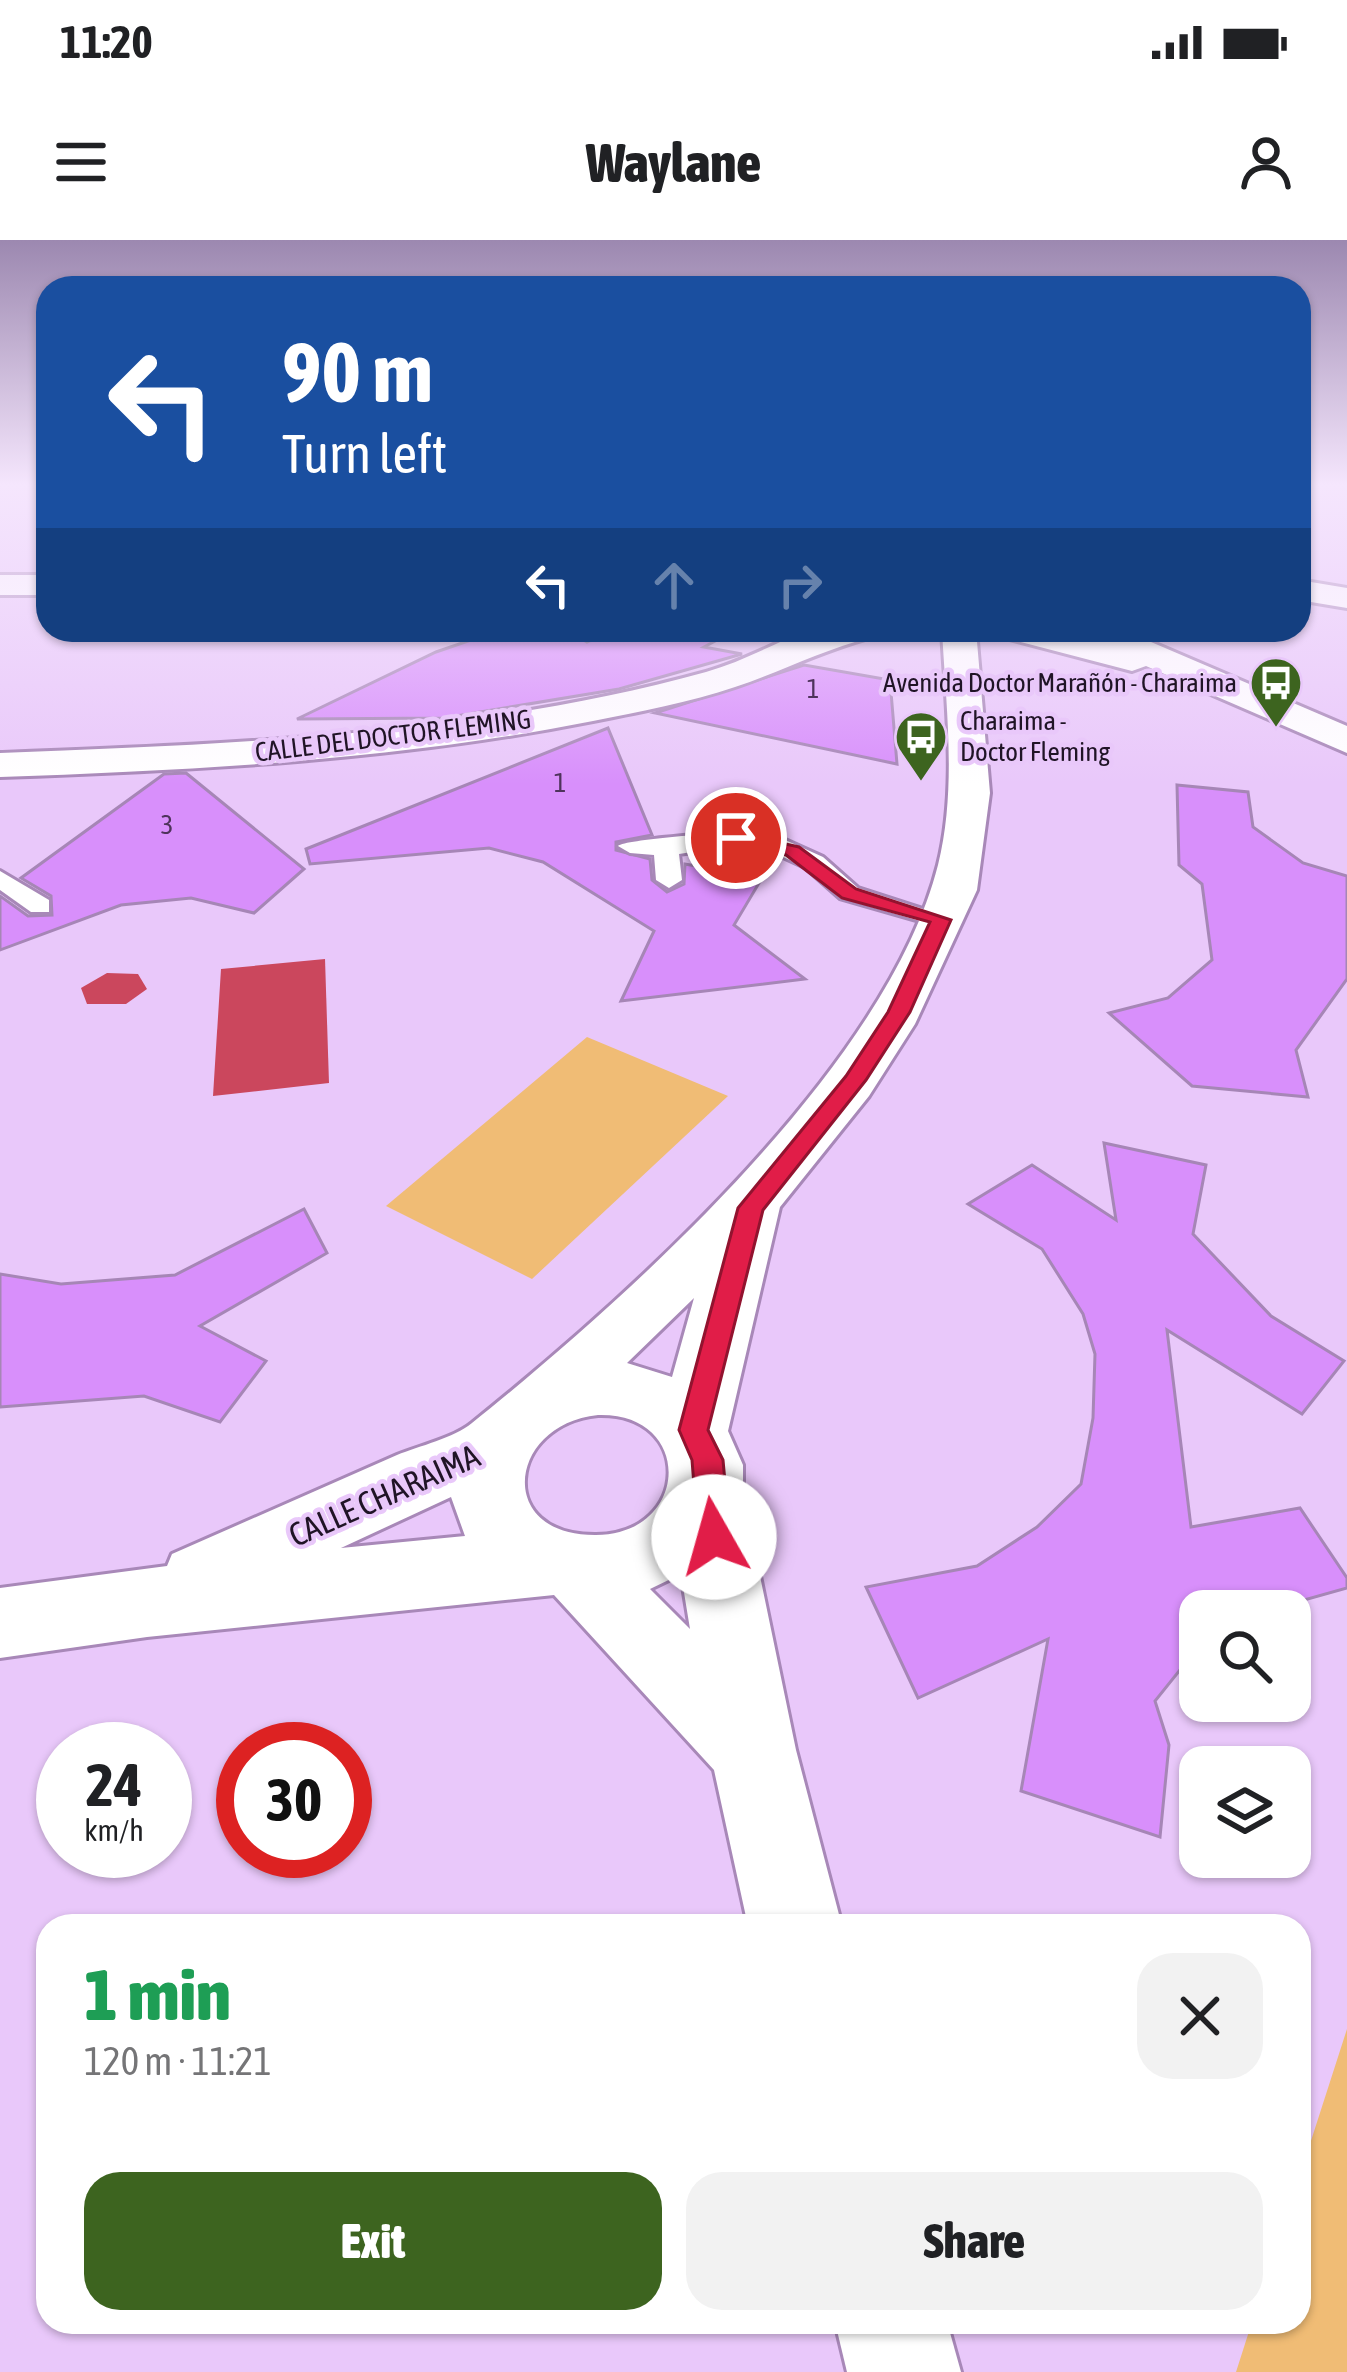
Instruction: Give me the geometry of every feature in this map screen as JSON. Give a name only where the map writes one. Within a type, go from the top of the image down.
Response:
[{"type":"street","points":[[0,585],[36,585]]},
{"type":"street","points":[[1311,592],[1347,598]]},
{"type":"street","name":"CALLE DEL DOCTOR FLEMING","points":[[0,765],[218,757],[400,740],[592,710],[723,679],[811,642]]},
{"type":"street","name":"CALLE CHARAIMA","points":[[547,1397],[750,1208],[854,1080],[899,1012],[941,920],[963,854],[970,787],[929,664],[948,642]]},
{"type":"street","points":[[929,664],[982,664],[1014,651],[1058,642]]},
{"type":"street","points":[[1097,642],[1347,741]]},
{"type":"street","name":"CALLE DEL DOCTOR FLEMING","points":[[778,658],[850,649],[929,664]]},
{"type":"street","name":"CALLE CHARAIMA","points":[[0,1623],[147,1602],[562,1565],[614,1568],[646,1559],[695,1520],[700,1462],[750,1208]]},
{"type":"street","points":[[492,1445],[514,1417],[547,1397],[588,1388],[629,1390],[666,1405],[700,1462],[753,1750],[792,1914]]},
{"type":"street","name":"CALLE CHARAIMA","points":[[492,1445],[482,1477],[488,1511],[510,1541],[562,1565]]},
{"type":"street","name":"CALLE CHARAIMA","points":[[147,1602],[492,1445]]},
{"type":"street","points":[[562,1565],[753,1750]]},
{"type":"street","points":[[894,2334],[904,2372]]},
{"type":"lane","points":[[630,846],[666,848],[736,838],[774,844],[814,862],[849,893],[941,920]]},
{"type":"lane","points":[[666,848],[669,880]]},
{"type":"lane","points":[[3,886],[40,906]]},
{"type":"shaded area","points":[[325,959],[329,1083],[213,1096],[221,969]]},
{"type":"shaded area","points":[[107,973],[138,974],[147,989],[126,1004],[87,1004],[81,988]]},
{"type":"shaded area","points":[[587,1037],[728,1096],[532,1279],[386,1206]]},
{"type":"shaded area","points":[[1347,2029],[1347,2372],[1236,2372],[1248,2334],[1311,2334],[1311,2141]]},
{"type":"building","points":[[465,642],[713,642],[704,647],[742,654],[619,689],[444,718],[297,719]]},
{"type":"building","points":[[804,665],[890,680],[897,764],[655,713]]},
{"type":"building","points":[[608,728],[652,835],[616,842],[616,850],[650,859],[652,880],[667,892],[684,884],[685,864],[762,878],[734,925],[805,979],[621,1001],[654,931],[543,862],[489,848],[310,864],[306,849]]},
{"type":"building","points":[[186,773],[304,869],[254,913],[191,898],[121,905],[0,950],[0,896],[28,916],[52,915],[51,896],[21,878],[164,774]]},
{"type":"building","points":[[1177,785],[1248,792],[1253,827],[1303,863],[1347,876],[1347,979],[1296,1050],[1308,1097],[1192,1086],[1109,1013],[1168,998],[1212,960],[1202,884],[1179,865]]},
{"type":"building","points":[[1104,1143],[1206,1165],[1193,1234],[1271,1316],[1344,1361],[1302,1414],[1167,1330],[1191,1527],[1300,1508],[1347,1578],[1347,1588],[1311,1598],[1311,1590],[1179,1590],[1179,1671],[1155,1701],[1169,1745],[1160,1837],[1021,1791],[1048,1639],[918,1698],[866,1587],[977,1566],[1037,1527],[1081,1484],[1093,1418],[1095,1354],[1083,1314],[1042,1249],[968,1204],[1032,1165],[1116,1220]]},
{"type":"building","points":[[304,1209],[327,1253],[200,1326],[266,1361],[220,1422],[144,1396],[0,1407],[0,1274],[61,1284],[175,1275]]},
{"type":"place","name":"Avenida Doctor Marañón - Charaima","points":[[1276,729]]},
{"type":"place","name":"Charaima - Doctor Fleming","points":[[921,783]]},
{"type":"route","points":[[714,1537],[706,1495],[707,1460],[694,1430],[750,1208],[854,1080],[899,1012],[941,920],[849,893],[814,862],[793,851],[736,838]]}]
